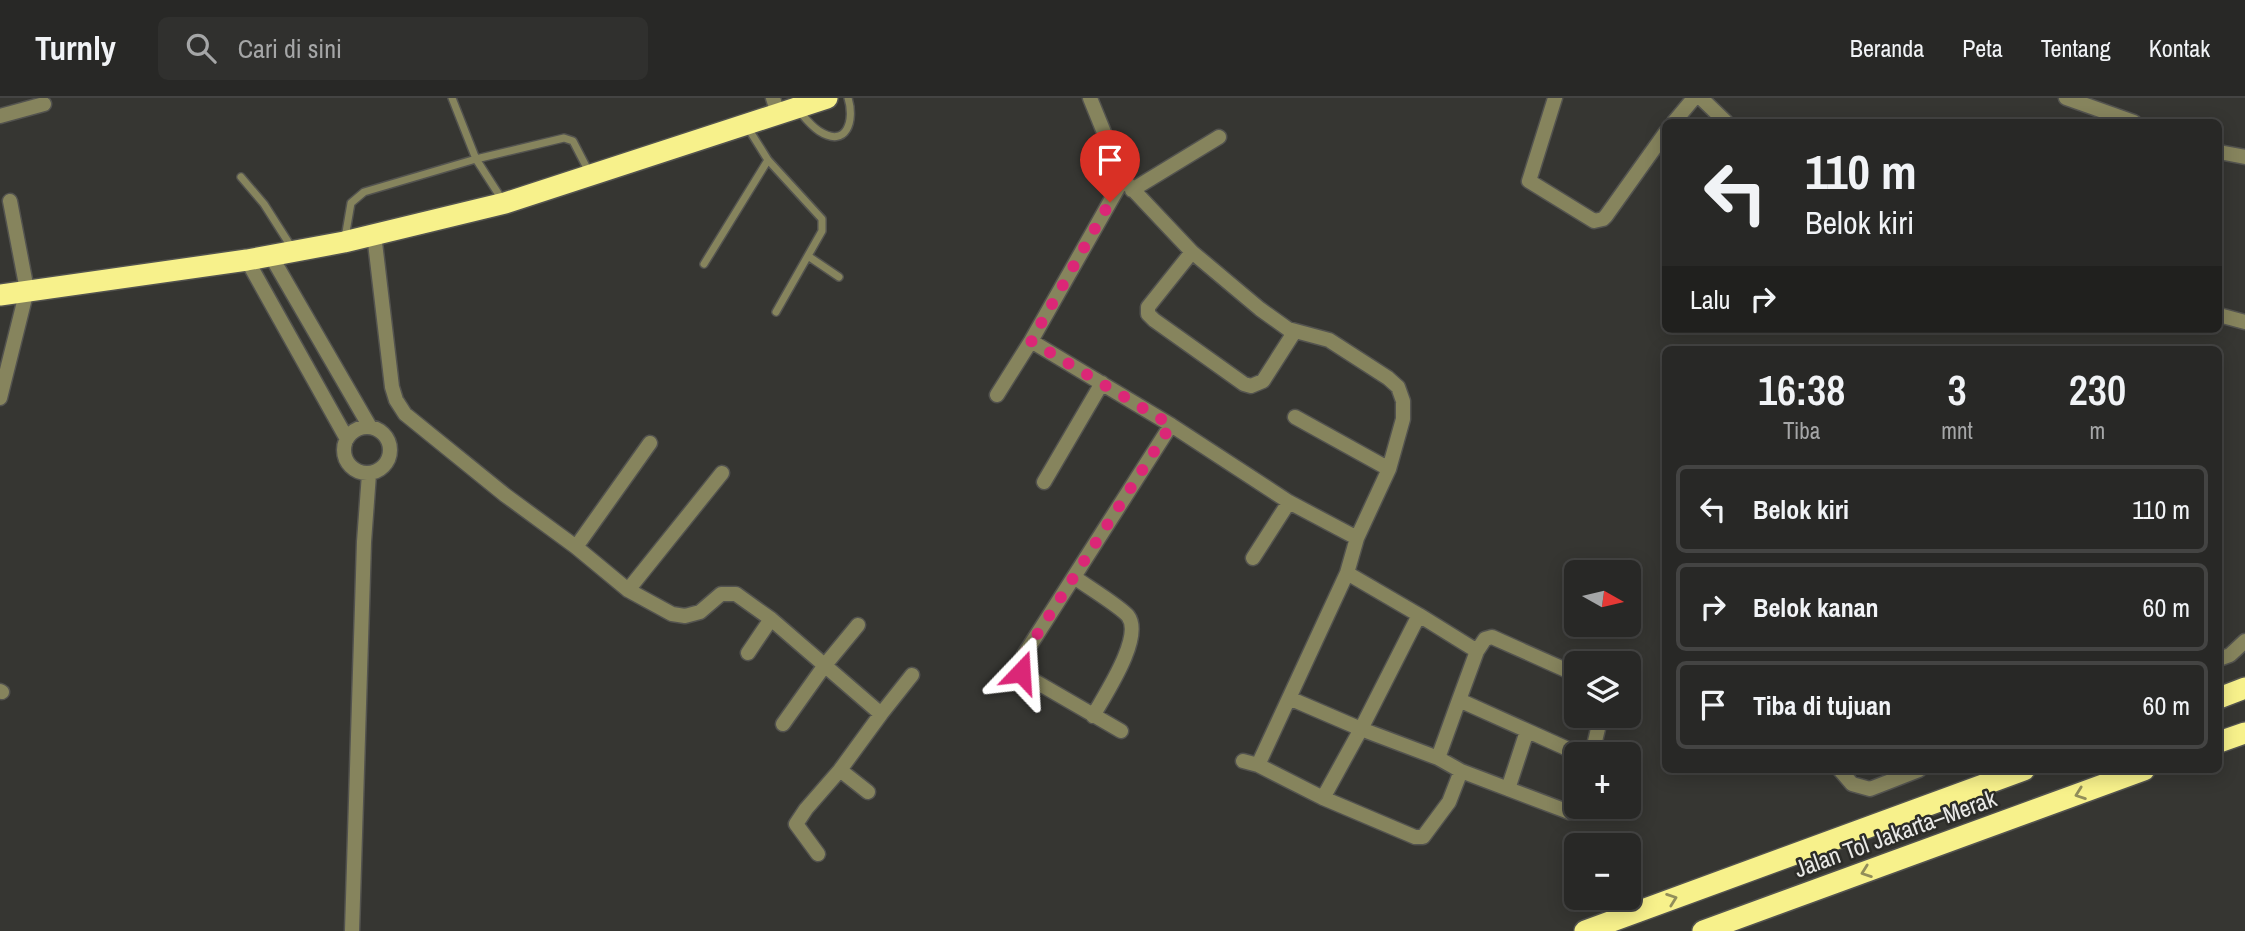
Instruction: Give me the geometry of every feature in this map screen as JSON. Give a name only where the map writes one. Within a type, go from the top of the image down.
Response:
[{"type":"highway","points":[[0,295],[247,260],[344,242],[505,203],[746,125],[782,107],[827,98]]},
{"type":"highway","points":[[2222,697],[2245,688]]},
{"type":"highway","points":[[2222,741],[2245,733]]},
{"type":"highway","name":"Jalan Tol Jakarta–Merak","points":[[1585,931],[2016,773]]},
{"type":"highway","name":"Jalan Tol Jakarta–Merak","points":[[1703,931],[2136,773]]},
{"type":"street","points":[[1090,98],[1128,185],[1192,252],[1288,329],[1329,341],[1356,356],[1398,387],[1404,401],[1404,419],[1389,468],[1357,538],[1347,573],[1258,765]]},
{"type":"street","points":[[1555,98],[1529,181],[1594,221],[1606,216],[1662,138]]},
{"type":"street","points":[[1676,119],[1694,98]]},
{"type":"street","points":[[1701,98],[1723,119]]},
{"type":"street","points":[[2066,98],[2126,119]]},
{"type":"street","points":[[0,116],[44,104]]},
{"type":"street","points":[[997,395],[1128,185],[1219,136]]},
{"type":"street","points":[[2222,153],[2245,158]]},
{"type":"street","points":[[0,398],[27,290],[10,201]]},
{"type":"street","points":[[374,234],[389,369],[396,400],[405,414],[628,590],[672,614],[685,616],[700,612],[721,594],[736,594],[771,619],[881,714]]},
{"type":"street","points":[[1192,252],[1148,307],[1147,314],[1154,320],[1244,384],[1251,386],[1263,381],[1295,331]]},
{"type":"street","points":[[271,256],[370,427],[385,435],[391,451],[384,466],[369,474],[353,469],[344,455],[347,439],[357,429],[370,427]]},
{"type":"street","points":[[247,260],[347,439]]},
{"type":"street","points":[[2222,316],[2245,322]]},
{"type":"street","points":[[1031,341],[1171,425],[1289,502],[1357,538]]},
{"type":"street","points":[[1044,482],[1102,383]]},
{"type":"street","points":[[1295,417],[1389,468]]},
{"type":"street","points":[[1121,731],[1026,676],[1020,667],[1022,658],[1171,425]]},
{"type":"street","points":[[576,547],[650,443]]},
{"type":"street","points":[[628,590],[722,473]]},
{"type":"street","points":[[352,931],[364,542],[369,474]]},
{"type":"street","points":[[1253,558],[1289,502]]},
{"type":"street","points":[[1347,573],[1477,651]]},
{"type":"street","points":[[1074,577],[1128,616],[1132,629],[1125,657],[1093,716]]},
{"type":"street","points":[[1323,798],[1419,615]]},
{"type":"street","points":[[748,653],[771,619]]},
{"type":"street","points":[[783,724],[859,625]]},
{"type":"street","points":[[1438,758],[1477,651],[1485,639],[1492,637],[1564,668]]},
{"type":"street","points":[[2222,658],[2230,655],[2245,642]]},
{"type":"street","points":[[818,854],[796,824],[912,675]]},
{"type":"street","points":[[1289,698],[1438,758],[1461,771],[1564,810]]},
{"type":"street","points":[[1459,700],[1564,747]]},
{"type":"street","points":[[1508,789],[1527,731]]},
{"type":"street","points":[[1243,761],[1258,765],[1323,798],[1407,834],[1423,837],[1449,802],[1461,771]]},
{"type":"street","points":[[840,770],[868,792]]},
{"type":"street","points":[[1843,773],[1852,784],[1870,789],[1911,773]]},
{"type":"lane","points":[[452,98],[476,159],[505,203]]},
{"type":"lane","points":[[782,107],[821,133],[840,135],[848,130],[852,118],[848,98]]},
{"type":"lane","points":[[746,125],[768,160],[822,219],[822,231],[776,312]]},
{"type":"lane","points":[[344,242],[351,203],[364,192],[476,159],[564,138],[573,141],[590,176]]},
{"type":"lane","points":[[704,264],[768,160]]},
{"type":"lane","points":[[241,177],[264,204],[294,252]]},
{"type":"lane","points":[[808,257],[839,277]]},
{"type":"route","points":[[1021,672],[1022,658],[1171,425],[1031,341],[1110,202]]}]
